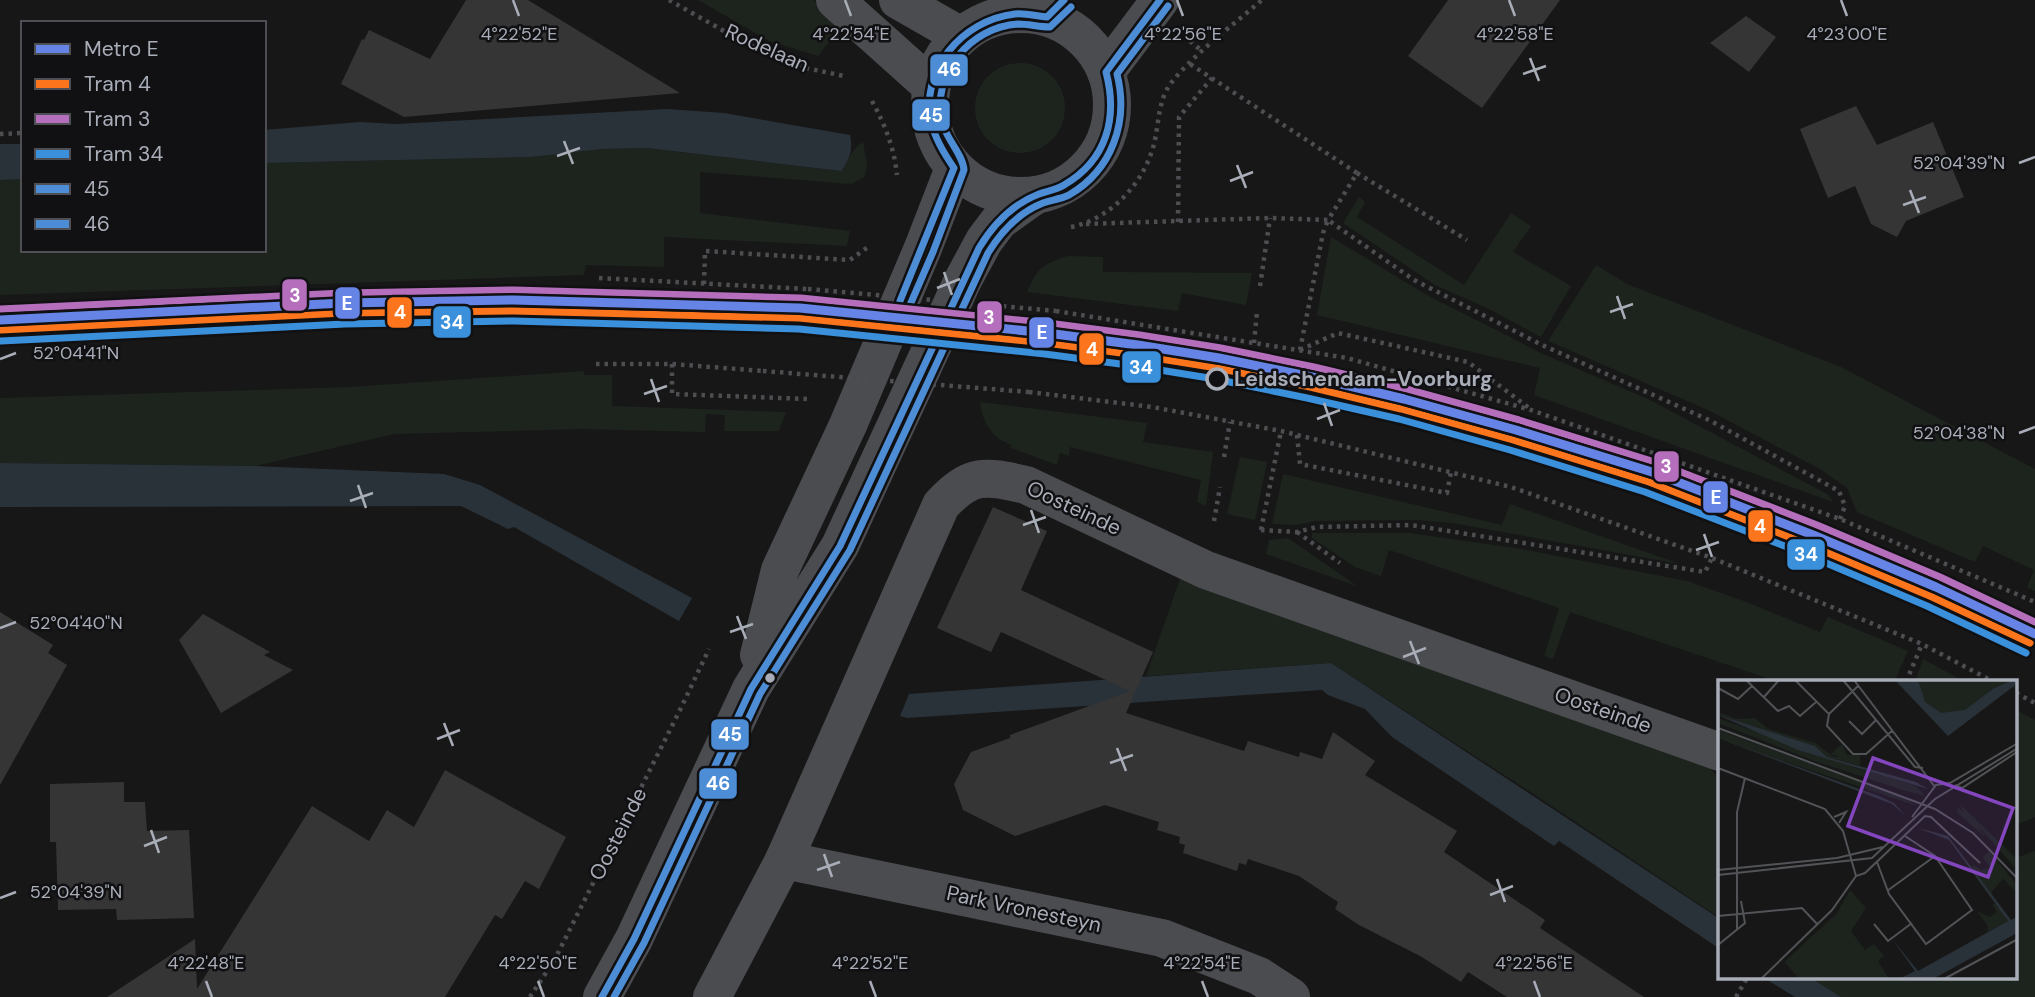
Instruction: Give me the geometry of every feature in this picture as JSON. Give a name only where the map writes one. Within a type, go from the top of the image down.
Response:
[{"type":"street","points":[[835,0],[931,86]]},
{"type":"street","points":[[898,0],[961,36]]},
{"type":"street","points":[[1106,72],[1160,0]]},
{"type":"street","points":[[1056,9],[1097,54],[1109,82],[1112,113],[1105,143],[1087,169],[1062,186],[1034,195],[1005,195],[977,186],[954,168],[938,144],[930,115],[931,86],[942,56],[961,36],[986,20],[1056,9]]},
{"type":"street","points":[[751,689],[779,570],[848,425],[954,168]]},
{"type":"street","points":[[602,997],[634,939],[751,689],[840,546],[963,280],[984,241],[999,221],[1034,195]]},
{"type":"street","name":"Oosteinde","points":[[712,997],[784,860],[941,505],[953,493],[977,478],[1001,479],[1026,485],[1206,570],[1718,751]]},
{"type":"street","name":"Park Vronesteyn","points":[[784,860],[1161,938],[1252,986],[1291,997]]},
{"type":"path","name":"Rodelaan","points":[[669,0],[747,44],[806,68],[852,77]]},
{"type":"path","points":[[1083,224],[1114,206],[1136,184],[1153,148],[1163,96],[1171,84],[1262,0]]},
{"type":"path","points":[[1190,64],[1357,173],[1467,240]]},
{"type":"path","points":[[1178,222],[1179,117],[1212,78]]},
{"type":"path","points":[[0,134],[21,133]]},
{"type":"path","points":[[1300,350],[1323,233],[1357,173]]},
{"type":"path","points":[[1260,286],[1270,219]]},
{"type":"path","points":[[1060,229],[1083,224],[1328,220],[1414,280],[1542,345],[1709,419],[1839,491],[1845,506],[1840,519]]},
{"type":"path","points":[[704,284],[705,251],[850,260]]},
{"type":"path","points":[[599,278],[808,289],[1056,311],[1347,358],[1531,410],[1840,519],[2035,602]]},
{"type":"path","points":[[1254,343],[1257,312]]},
{"type":"path","points":[[1300,350],[1338,333],[1468,362],[1531,410]]},
{"type":"path","points":[[596,364],[673,364],[1028,392],[1152,407],[1297,435],[1511,486],[1712,558],[1922,644],[1990,680]]},
{"type":"path","points":[[673,364],[672,394],[819,400]]},
{"type":"path","points":[[1224,457],[1230,422]]},
{"type":"path","points":[[1258,538],[1282,432]]},
{"type":"path","points":[[1297,435],[1300,464],[1447,493],[1451,472]]},
{"type":"path","points":[[1261,530],[1297,531],[1317,527],[1411,525],[1705,572],[1712,558]]},
{"type":"path","name":"Oosteinde","points":[[530,997],[555,959],[680,712],[714,638]]},
{"type":"path","points":[[1907,680],[1922,644]]},
{"type":"path","points":[[2018,694],[2035,703]]},
{"type":"path","points":[[1736,997],[1746,979]]},
{"type":"shaded area","points":[[698,0],[813,0],[841,27],[818,56],[769,41]]},
{"type":"shaded area","points":[[1020,63],[1037,66],[1052,76],[1062,91],[1065,108],[1062,125],[1052,140],[1037,150],[1020,153],[1003,150],[988,140],[978,125],[975,108],[978,91],[988,76],[1003,66]]},
{"type":"shaded area","points":[[667,109],[724,113],[850,135],[851,145],[847,162],[841,171],[647,148],[602,149],[531,157],[266,163],[266,130],[360,122],[396,124]]},
{"type":"shaded area","points":[[863,142],[867,164],[865,177],[851,184],[700,172],[700,213],[850,231],[847,246],[664,237],[664,267],[586,265],[584,275],[0,295],[0,180],[21,179],[21,252],[266,252],[266,163],[531,157],[602,149],[647,148],[840,171]]},
{"type":"shaded area","points":[[0,144],[21,144],[21,179],[0,180]]},
{"type":"shaded area","points":[[1359,197],[1365,202],[1357,217],[1464,285],[1511,213],[1531,226],[1513,252],[1571,286],[1541,337],[1489,309],[1435,285],[1343,223]]},
{"type":"shaded area","points":[[1331,237],[1427,295],[1543,354],[1648,399],[1829,495],[1833,502],[1534,395],[1540,368],[1317,315]]},
{"type":"shaded area","points":[[1068,256],[1103,257],[1103,272],[1252,273],[1246,305],[1182,293],[1178,311],[1027,292],[1042,268]]},
{"type":"shaded area","points":[[1596,265],[1627,284],[1841,367],[2035,469],[2035,591],[2027,587],[2034,570],[1983,546],[1975,562],[1857,512],[1847,488],[1820,469],[1708,410],[1548,341]]},
{"type":"shaded area","points":[[584,371],[584,375],[612,375],[612,406],[786,412],[779,431],[724,431],[725,415],[706,414],[705,432],[582,429],[394,434],[255,466],[0,463],[0,398],[350,387]]},
{"type":"shaded area","points":[[980,402],[1147,423],[1143,442],[1213,452],[1206,506],[1197,502],[1201,480],[1070,447],[1069,456],[1060,453],[1057,465],[1011,448],[1011,445],[998,438],[989,428]]},
{"type":"shaded area","points":[[1240,457],[1267,462],[1255,520],[1227,514]]},
{"type":"shaded area","points":[[0,463],[255,466],[444,474],[480,485],[692,598],[679,621],[514,527],[508,529],[461,506],[0,507]]},
{"type":"shaded area","points":[[1283,474],[1502,525],[1510,504],[1680,564],[1452,523],[1416,520],[1272,524]]},
{"type":"shaded area","points":[[1312,533],[1409,533],[1516,548],[1687,581],[1820,632],[1828,617],[1908,651],[1895,680],[1773,680],[1570,612],[1553,659],[1544,656],[1559,608],[1389,550],[1381,576],[1355,567],[1312,538]]},
{"type":"shaded area","points":[[1288,538],[1357,586],[1266,554],[1269,540]]},
{"type":"shaded area","points":[[1180,579],[1708,766],[1718,777],[1718,917],[1331,663],[1146,676]]},
{"type":"shaded area","points":[[1923,659],[1961,680],[1916,680]]},
{"type":"shaded area","points":[[1331,663],[1718,918],[1718,948],[1559,841],[1554,846],[1392,737],[1365,709],[1328,695],[1322,690],[907,718],[900,716],[909,694]]},
{"type":"shaded area","points":[[2018,711],[2035,720],[2035,817],[2018,824]]},
{"type":"shaded area","points":[[2035,851],[2035,997],[1841,997],[1813,979],[2018,979],[2018,857]]},
{"type":"shaded area","points":[[1766,979],[1813,979],[1841,997],[1795,997]]},
{"type":"building","points":[[466,0],[528,0],[680,93],[404,117],[341,84],[369,30],[430,59]]},
{"type":"building","points":[[1448,0],[1560,0],[1482,108],[1408,56]]},
{"type":"building","points":[[1746,16],[1776,37],[1749,72],[1710,43]]},
{"type":"building","points":[[1856,106],[1877,145],[1933,122],[1964,197],[1906,221],[1897,237],[1871,224],[1855,186],[1828,198],[1800,129]]},
{"type":"building","points":[[993,507],[1047,531],[1021,590],[1153,652],[1126,713],[1244,751],[1248,741],[1299,757],[1300,752],[1322,759],[1333,732],[1375,761],[1365,775],[1457,831],[1444,852],[1545,920],[1540,928],[1644,997],[1507,997],[1468,972],[1461,982],[1420,956],[1359,925],[1335,909],[1338,902],[1299,876],[1248,859],[1246,865],[1239,863],[1237,871],[1183,853],[1185,845],[1179,843],[1180,837],[1157,830],[1159,822],[1105,805],[1015,836],[963,810],[954,784],[971,752],[1130,691],[1001,632],[991,652],[937,628]]},
{"type":"building","points":[[0,612],[53,645],[48,653],[67,665],[0,785]]},
{"type":"building","points":[[203,614],[270,652],[264,655],[293,670],[221,713],[179,640]]},
{"type":"building","points":[[445,770],[566,837],[539,889],[525,881],[502,919],[495,915],[445,997],[107,997],[195,939],[197,989],[312,806],[369,841],[387,810],[414,827]]},
{"type":"building","points":[[124,782],[124,802],[145,802],[147,831],[189,830],[194,918],[117,920],[116,909],[58,910],[56,842],[50,842],[50,784]]},
{"type":"metro line","name":"E","points":[[0,320],[344,303],[514,300],[800,308],[1138,345],[1219,358],[1404,399],[1652,472],[1936,587],[2035,634]]},
{"type":"tram line","name":"3","points":[[0,309],[343,293],[514,290],[801,298],[1140,335],[1221,348],[1406,389],[1655,462],[1817,525],[1940,577],[2035,622]]},
{"type":"tram line","name":"4","points":[[1,330],[344,313],[514,311],[799,318],[1046,343],[1136,355],[1217,368],[1401,409],[1649,482],[1809,545],[1932,597],[2030,643]]},
{"type":"tram line","name":"34","points":[[1,341],[345,324],[514,321],[799,329],[1135,366],[1215,379],[1399,419],[1645,492],[1805,554],[1927,606],[2026,653]]},
{"type":"transit line","name":"45","points":[[900,301],[954,168],[938,142],[932,125],[929,105],[938,68],[948,52],[978,26],[1015,14],[1047,17],[1064,0]]},
{"type":"transit line","name":"45","points":[[602,997],[634,939],[751,689],[840,546],[979,248],[997,223],[1012,209],[1030,198],[1064,185],[1090,163],[1106,136],[1109,121],[1111,106],[1106,72],[1160,0]]},
{"type":"transit line","name":"46","points":[[614,997],[644,943],[760,694],[850,550],[988,253],[1005,230],[1019,217],[1043,203],[1069,195],[1084,185],[1096,172],[1114,143],[1118,127],[1121,110],[1117,74],[1168,6]]},
{"type":"transit line","name":"46","points":[[910,305],[964,170],[961,158],[942,122],[942,87],[949,71],[958,56],[984,34],[1018,24],[1050,27],[1071,7]]},
{"type":"place","name":"Leidschendam-Voorburg","points":[[1217,379]]}]
